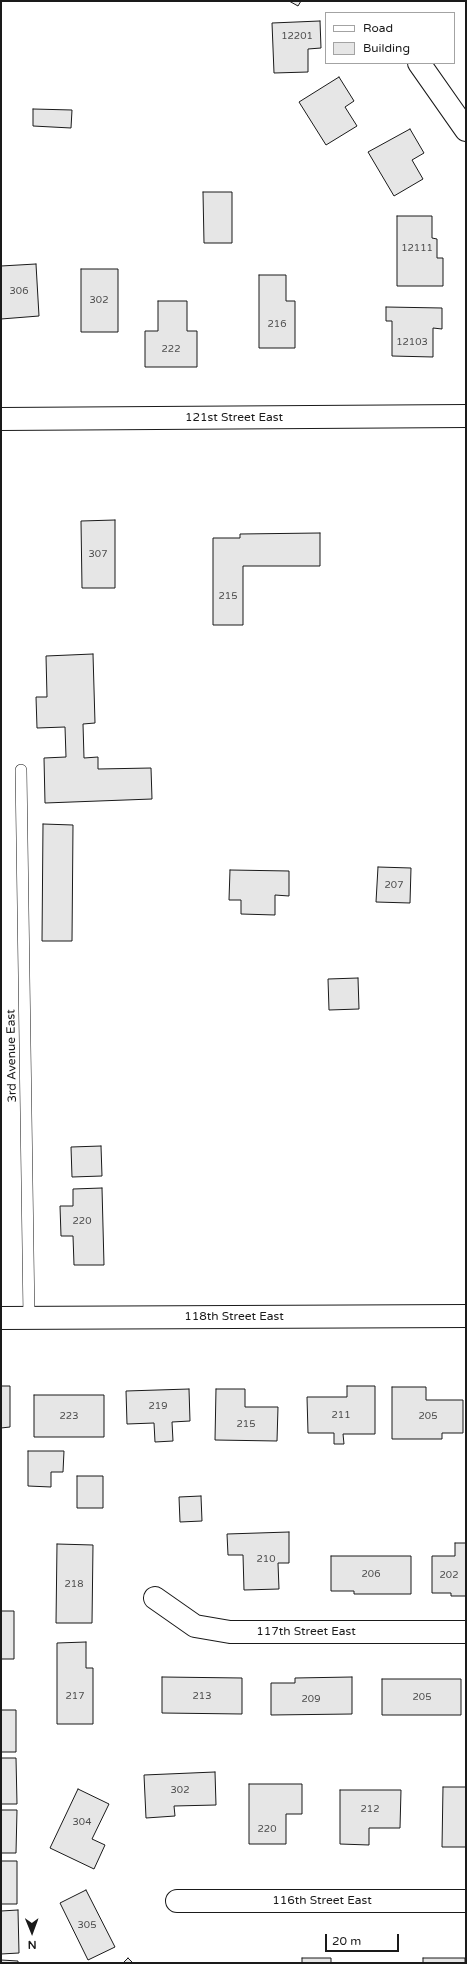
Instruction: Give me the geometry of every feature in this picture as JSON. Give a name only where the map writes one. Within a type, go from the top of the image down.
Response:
[{"type":"street","points":[[420,64],[466,130]]},
{"type":"street","name":"121st Street East","points":[[1,419],[466,416]]},
{"type":"street","name":"118th Street East","points":[[1,1318],[466,1316]]},
{"type":"street","name":"117th Street East","points":[[155,1598],[195,1626],[230,1632],[466,1632]]},
{"type":"street","name":"116th Street East","points":[[177,1901],[466,1901]]},
{"type":"lane","name":"3rd Avenue East","points":[[22,770],[28,1318]]},
{"type":"building","points":[[289,1],[301,1],[298,6]]},
{"type":"building","points":[[320,21],[321,48],[308,49],[308,72],[274,73],[272,23]]},
{"type":"building","points":[[339,77],[354,101],[345,107],[357,126],[326,145],[299,102]]},
{"type":"building","points":[[33,109],[72,110],[71,128],[33,126]]},
{"type":"building","points":[[410,129],[424,153],[412,160],[423,179],[394,196],[368,152]]},
{"type":"building","points":[[203,192],[232,192],[232,243],[204,243]]},
{"type":"building","points":[[397,216],[432,216],[432,238],[437,239],[437,258],[443,258],[443,286],[397,286]]},
{"type":"building","points":[[36,264],[39,316],[1,319],[1,266]]},
{"type":"building","points":[[81,269],[118,269],[118,332],[81,332]]},
{"type":"building","points":[[259,275],[286,275],[286,301],[295,301],[295,348],[259,348]]},
{"type":"building","points":[[158,301],[187,301],[187,331],[197,331],[197,367],[145,367],[145,331],[158,331]]},
{"type":"building","points":[[386,307],[442,308],[442,329],[433,328],[433,357],[392,356],[392,321],[386,321]]},
{"type":"building","points":[[115,520],[115,588],[82,588],[81,521]]},
{"type":"building","points":[[320,533],[320,566],[243,566],[243,625],[213,625],[213,538],[240,538],[240,534]]},
{"type":"building","points":[[93,654],[95,723],[83,724],[84,758],[98,757],[98,769],[151,768],[152,799],[45,803],[44,758],[66,757],[65,727],[37,728],[36,697],[47,697],[46,656]]},
{"type":"building","points":[[43,824],[73,825],[72,941],[42,941]]},
{"type":"building","points":[[378,867],[411,868],[410,903],[376,902]]},
{"type":"building","points":[[230,870],[289,871],[289,896],[275,895],[275,915],[241,914],[241,900],[229,900]]},
{"type":"building","points":[[358,978],[359,1009],[329,1010],[328,979]]},
{"type":"building","points":[[101,1146],[102,1176],[72,1177],[71,1147]]},
{"type":"building","points":[[102,1188],[104,1265],[74,1265],[73,1236],[61,1236],[60,1206],[73,1206],[73,1189]]},
{"type":"building","points":[[1,1386],[10,1386],[10,1427],[1,1428]]},
{"type":"building","points":[[347,1386],[375,1386],[375,1434],[343,1434],[344,1444],[334,1444],[334,1433],[308,1433],[307,1397],[347,1397]]},
{"type":"building","points":[[392,1387],[426,1387],[426,1400],[463,1400],[463,1433],[442,1433],[442,1439],[392,1439]]},
{"type":"building","points":[[189,1389],[190,1421],[172,1422],[173,1441],[155,1442],[154,1423],[127,1424],[126,1391]]},
{"type":"building","points":[[216,1389],[245,1389],[245,1407],[278,1407],[277,1441],[215,1440]]},
{"type":"building","points":[[34,1395],[104,1395],[104,1437],[34,1437]]},
{"type":"building","points":[[28,1451],[64,1451],[63,1472],[51,1472],[51,1487],[28,1486]]},
{"type":"building","points":[[77,1476],[103,1476],[103,1508],[77,1508]]},
{"type":"building","points":[[201,1496],[202,1521],[180,1522],[179,1497]]},
{"type":"building","points":[[289,1532],[289,1563],[278,1563],[279,1589],[244,1590],[243,1555],[228,1555],[227,1534]]},
{"type":"building","points":[[455,1543],[466,1543],[466,1596],[451,1596],[451,1593],[432,1593],[432,1556],[455,1556]]},
{"type":"building","points":[[57,1544],[93,1545],[92,1623],[56,1623]]},
{"type":"building","points":[[331,1556],[411,1556],[411,1594],[354,1594],[354,1591],[331,1591]]},
{"type":"building","points":[[1,1611],[14,1611],[14,1659],[1,1659]]},
{"type":"building","points":[[86,1642],[86,1668],[93,1668],[93,1724],[57,1724],[57,1643]]},
{"type":"building","points":[[162,1677],[242,1678],[242,1714],[162,1713]]},
{"type":"building","points":[[352,1677],[352,1714],[271,1715],[271,1683],[295,1683],[295,1678]]},
{"type":"building","points":[[382,1679],[461,1679],[461,1715],[382,1715]]},
{"type":"building","points":[[1,1710],[16,1710],[16,1752],[1,1752]]},
{"type":"building","points":[[1,1758],[16,1758],[17,1804],[1,1804]]},
{"type":"building","points":[[215,1772],[216,1805],[174,1806],[175,1816],[146,1818],[144,1775]]},
{"type":"building","points":[[249,1784],[302,1784],[302,1814],[286,1814],[286,1844],[249,1844]]},
{"type":"building","points":[[443,1787],[466,1787],[466,1847],[442,1847]]},
{"type":"building","points":[[78,1789],[109,1804],[92,1839],[105,1845],[94,1869],[50,1848]]},
{"type":"building","points":[[340,1790],[401,1790],[400,1828],[369,1828],[369,1845],[340,1844]]},
{"type":"building","points":[[1,1810],[17,1810],[16,1853],[1,1853]]},
{"type":"building","points":[[1,1861],[17,1861],[17,1904],[1,1904]]},
{"type":"building","points":[[86,1890],[115,1947],[88,1960],[60,1903]]},
{"type":"building","points":[[18,1910],[19,1953],[1,1954],[1,1911]]},
{"type":"building","points":[[128,1958],[133,1963],[123,1963]]},
{"type":"building","points":[[302,1958],[331,1958],[331,1963],[302,1963]]},
{"type":"building","points":[[423,1958],[465,1958],[465,1963],[423,1963]]},
{"type":"building","points":[[1,1960],[18,1961],[18,1963],[1,1963]]}]
